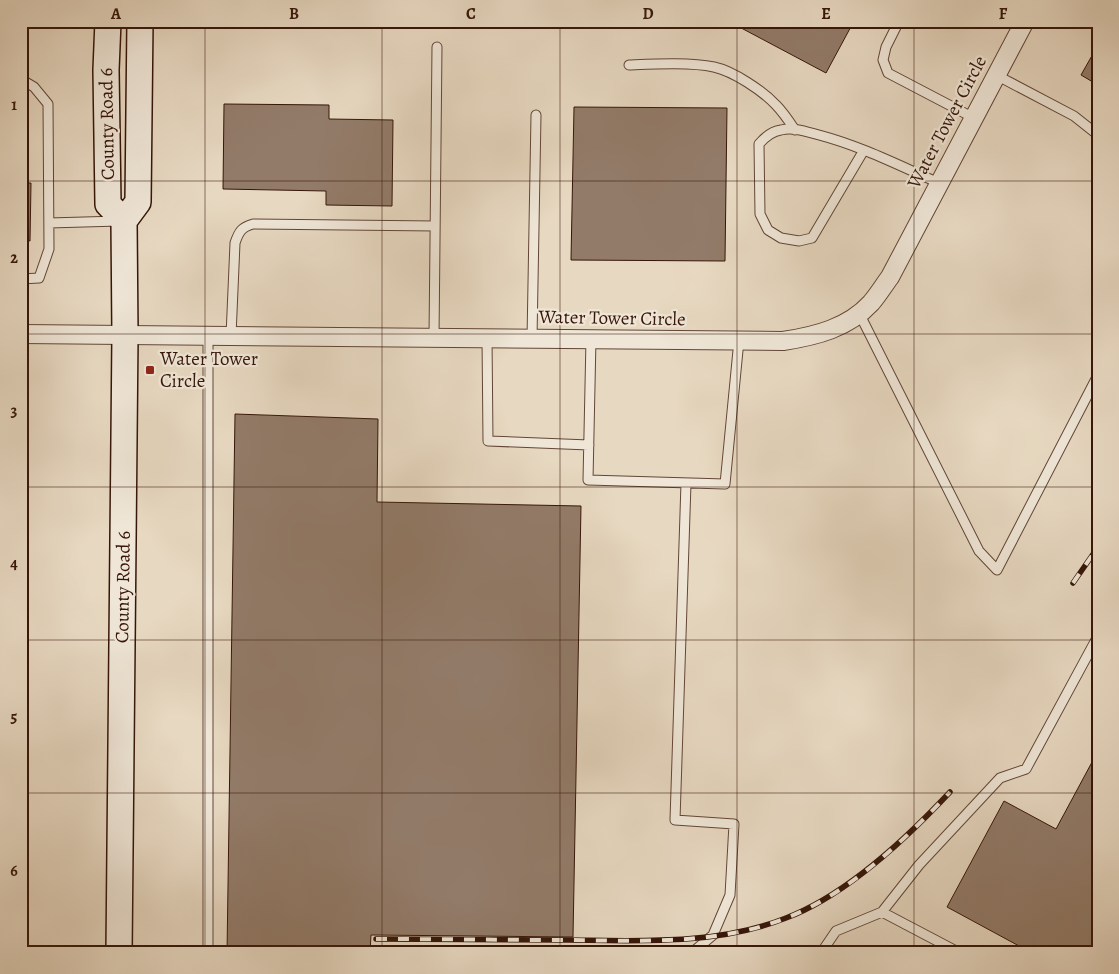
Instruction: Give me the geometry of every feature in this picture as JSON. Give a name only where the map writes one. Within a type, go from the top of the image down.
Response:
[{"type":"main road","name":"County Road 6","points":[[108,21],[106,70],[108,204],[124,221]]},
{"type":"main road","name":"County Road 6","points":[[119,953],[125,335],[124,221],[138,202],[140,21]]},
{"type":"street","name":"Water Tower Circle","points":[[21,334],[783,341],[816,336],[846,324],[871,303],[890,277],[1025,21]]},
{"type":"lane","points":[[899,21],[886,47],[883,60],[888,73],[974,118]]},
{"type":"lane","points":[[434,338],[437,47]]},
{"type":"lane","points":[[629,65],[696,65],[715,67],[736,76],[764,94],[776,105],[795,130]]},
{"type":"lane","points":[[996,75],[1074,116],[1098,136]]},
{"type":"lane","points":[[21,82],[24,81],[34,87],[48,104],[50,223],[49,249],[39,278],[21,278]]},
{"type":"lane","points":[[532,338],[536,116]]},
{"type":"lane","points":[[864,150],[812,238],[799,241],[781,238],[768,230],[760,214],[760,144],[765,137],[781,130],[795,130],[845,142],[864,150],[939,183]]},
{"type":"lane","points":[[50,223],[124,221]]},
{"type":"lane","points":[[231,336],[235,242],[243,227],[253,224],[435,226]]},
{"type":"lane","points":[[859,313],[979,550],[997,570],[1098,375]]},
{"type":"lane","points":[[208,336],[208,953]]},
{"type":"lane","points":[[487,338],[488,441],[589,445]]},
{"type":"lane","points":[[591,339],[588,480],[726,484],[739,340]]},
{"type":"lane","points":[[21,412],[23,412],[21,685]]},
{"type":"lane","points":[[679,953],[694,951],[713,935],[730,895],[734,824],[675,820],[686,483]]},
{"type":"lane","points":[[821,953],[836,931],[882,912],[919,865],[1000,778],[1026,768],[1098,636]]},
{"type":"lane","points":[[882,912],[960,953]]},
{"type":"building","points":[[728,21],[854,21],[826,73]]},
{"type":"building","points":[[1098,45],[1098,85],[1081,75]]},
{"type":"building","points":[[224,104],[329,105],[329,119],[393,120],[392,206],[326,205],[326,191],[223,189]]},
{"type":"building","points":[[574,107],[727,108],[725,261],[571,260]]},
{"type":"building","points":[[21,126],[26,127],[25,183],[31,183],[30,241],[26,240],[26,254],[21,254]]},
{"type":"building","points":[[235,414],[378,419],[377,502],[581,506],[573,937],[371,935],[370,953],[227,953]]},
{"type":"building","points":[[1098,751],[1098,953],[1032,953],[947,907],[1004,801],[1056,829]]},
{"type":"railway","points":[[1073,583],[1098,547]]},
{"type":"railway","points":[[376,939],[651,941],[706,937],[760,927],[809,908],[853,880],[895,846],[950,792]]},
{"type":"place","name":"Water Tower Circle","points":[[150,370]]}]
